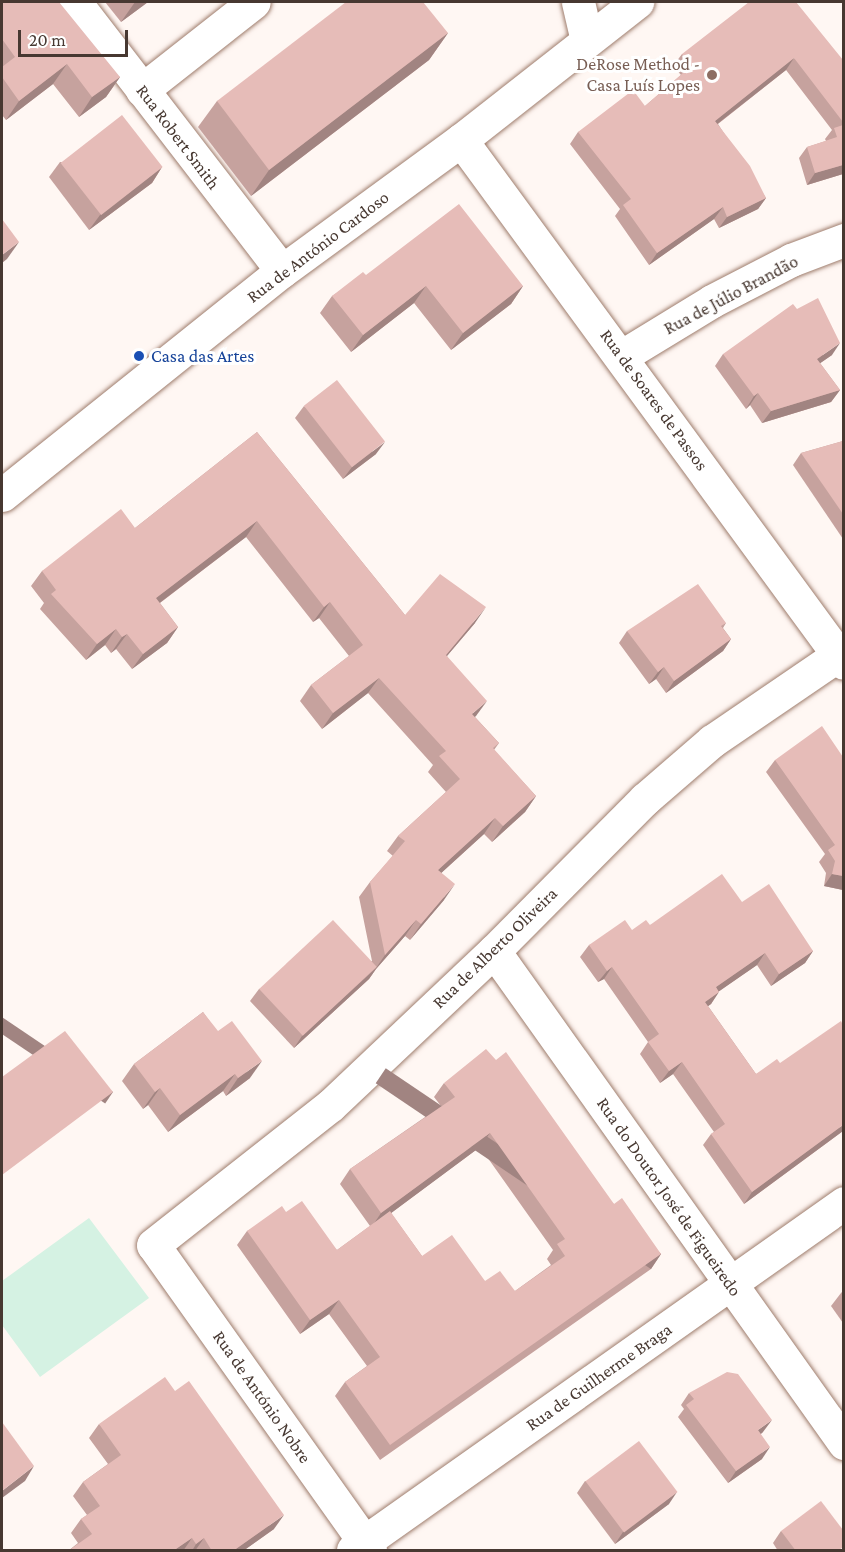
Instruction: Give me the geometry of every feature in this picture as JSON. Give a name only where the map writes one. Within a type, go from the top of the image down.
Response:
[{"type":"street","name":"Rua Robert Smith","points":[[75,2],[282,271]]},
{"type":"street","points":[[142,90],[254,2]]},
{"type":"street","points":[[578,2],[587,40]]},
{"type":"street","name":"Rua de António Cardoso","points":[[2,495],[282,271],[461,140],[637,2]]},
{"type":"street","name":"Rua de Soares de Passos","points":[[461,140],[842,656]]},
{"type":"street","name":"Rua de Júlio Brandão","points":[[622,356],[742,285],[792,260],[843,240]]},
{"type":"street","name":"Rua de Alberto Oliveira","points":[[153,1245],[331,1105],[494,951],[645,800],[712,741],[842,656]]},
{"type":"street","name":"Rua do Doutor José de Figueiredo","points":[[494,951],[843,1443]]},
{"type":"street","name":"Rua de Guilherme Braga","points":[[362,1548],[843,1203]]},
{"type":"street","name":"Rua de António Nobre","points":[[153,1245],[362,1548]]},
{"type":"green space","points":[[89,1218],[149,1298],[40,1377],[2,1325],[2,1281]]},
{"type":"building","points":[[2,2],[59,2],[120,77],[92,97],[67,64],[19,101],[2,77],[2,67],[15,57],[2,39]]},
{"type":"building","points":[[346,2],[423,2],[448,33],[269,170],[217,101]]},
{"type":"building","points":[[749,2],[796,2],[843,60],[843,122],[794,58],[715,121],[750,166],[766,198],[727,217],[723,207],[657,253],[623,205],[631,199],[578,132],[633,90],[645,106],[691,66],[682,54]]},
{"type":"building","points":[[122,115],[163,167],[101,215],[61,163]]},
{"type":"building","points":[[843,125],[843,165],[815,173],[807,147],[837,137],[834,128]]},
{"type":"building","points":[[459,204],[523,286],[463,333],[426,286],[363,335],[332,296],[363,272],[366,275]]},
{"type":"building","points":[[2,219],[19,242],[2,255]]},
{"type":"building","points":[[818,298],[840,343],[817,359],[840,390],[771,411],[758,393],[754,396],[723,354],[793,304],[797,309]]},
{"type":"building","points":[[337,380],[385,441],[352,467],[304,406]]},
{"type":"building","points":[[257,432],[405,615],[440,574],[486,607],[446,655],[487,701],[472,714],[499,743],[493,748],[536,796],[503,826],[495,818],[438,870],[455,884],[421,924],[416,920],[385,955],[370,882],[405,841],[398,836],[460,779],[439,756],[446,751],[379,678],[333,713],[311,685],[363,645],[330,602],[324,607],[257,521],[156,598],[178,627],[143,654],[127,634],[122,637],[116,629],[97,644],[51,594],[56,590],[42,571],[121,509],[135,528]]},
{"type":"building","points":[[843,441],[843,514],[801,453]]},
{"type":"building","points":[[698,584],[726,623],[721,626],[731,639],[674,681],[664,667],[658,672],[627,631]]},
{"type":"building","points":[[822,726],[843,757],[843,876],[832,874],[835,861],[828,850],[835,845],[775,760]]},
{"type":"building","points":[[722,874],[742,902],[769,884],[813,951],[779,974],[765,953],[716,987],[719,992],[705,1002],[756,1074],[777,1059],[780,1063],[841,1021],[843,1025],[843,1125],[752,1192],[711,1134],[725,1124],[682,1062],[669,1071],[648,1042],[659,1034],[612,967],[607,971],[589,945],[625,920],[632,930],[646,920],[650,925]]},
{"type":"building","points":[[333,920],[377,967],[303,1036],[259,989]]},
{"type":"building","points":[[203,1012],[218,1031],[232,1021],[262,1061],[238,1078],[235,1074],[180,1115],[160,1088],[155,1092],[134,1064]]},
{"type":"building","points":[[65,1031],[113,1092],[2,1175],[2,1077]]},
{"type":"building","points":[[486,1049],[496,1060],[506,1052],[614,1204],[622,1198],[661,1254],[390,1445],[345,1382],[380,1357],[339,1300],[310,1320],[247,1231],[282,1206],[286,1212],[302,1201],[337,1250],[390,1211],[422,1256],[452,1235],[485,1281],[500,1271],[515,1291],[565,1256],[557,1244],[565,1239],[490,1133],[381,1213],[350,1169],[455,1097],[444,1083]]},
{"type":"building","points":[[727,1372],[738,1374],[772,1420],[758,1430],[770,1447],[736,1471],[686,1405],[694,1399],[689,1393]]},
{"type":"building","points":[[165,1377],[175,1391],[189,1381],[284,1515],[233,1551],[212,1551],[204,1538],[196,1544],[192,1538],[173,1551],[68,1551],[92,1534],[81,1519],[100,1506],[83,1482],[121,1455],[99,1424]]},
{"type":"building","points":[[2,1422],[34,1466],[2,1491]]},
{"type":"building","points":[[639,1441],[678,1492],[624,1532],[585,1481]]},
{"type":"building","points":[[821,1501],[843,1530],[843,1547],[838,1551],[796,1551],[781,1531]]},
{"type":"place","name":"DeRose Method - Casa Luís Lopes","points":[[712,75]]},
{"type":"place","name":"Casa das Artes","points":[[139,356]]}]
